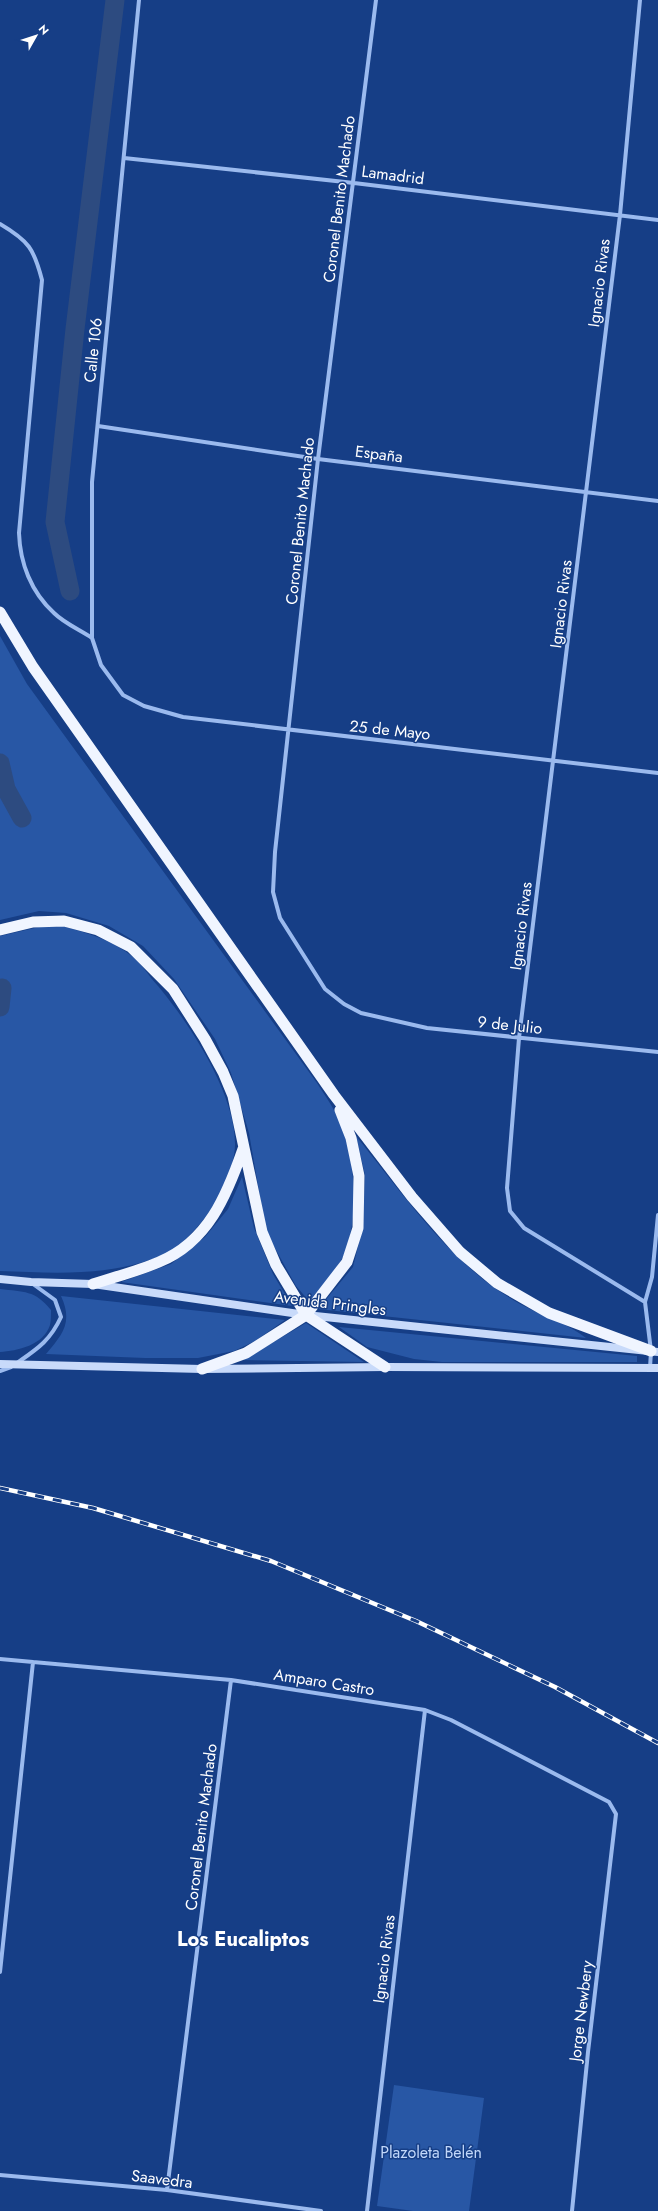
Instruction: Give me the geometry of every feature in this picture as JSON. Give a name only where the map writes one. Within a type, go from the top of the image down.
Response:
[{"type":"highway","points":[[0,612],[33,667],[334,1095],[417,1203],[460,1252],[492,1278],[549,1313],[655,1351]]},
{"type":"highway","points":[[0,930],[33,922],[64,921],[98,930],[131,947],[173,989],[209,1045],[233,1096],[262,1232],[276,1265],[306,1315],[385,1367]]},
{"type":"highway","points":[[202,1369],[246,1352],[306,1315],[346,1262],[358,1228],[359,1176],[351,1138],[334,1095]]},
{"type":"highway","points":[[93,1284],[160,1262],[188,1245],[210,1222],[229,1188],[244,1148]]},
{"type":"main road","name":"Avenida Pringles","points":[[0,1279],[31,1282],[93,1284],[306,1315],[655,1351]]},
{"type":"main road","points":[[0,1364],[202,1369],[385,1367],[654,1368]]},
{"type":"street","name":"Calle 106","points":[[123,695],[101,665],[92,638],[92,482],[139,0]]},
{"type":"street","name":"Coronel Benito Machado","points":[[361,1013],[344,1004],[325,989],[280,918],[273,892],[274,852],[289,731],[318,459],[376,0]]},
{"type":"street","name":"Ignacio Rivas","points":[[640,0],[620,215],[519,1038],[507,1188],[510,1212],[524,1228],[645,1302]]},
{"type":"street","name":"Lamadrid","points":[[124,158],[354,183],[658,220]]},
{"type":"street","points":[[0,224],[22,239],[35,254],[42,280],[19,533],[20,548],[26,572],[36,593],[54,614],[92,638]]},
{"type":"street","name":"España","points":[[98,426],[318,459],[658,501]]},
{"type":"street","name":"25 de Mayo","points":[[123,695],[144,706],[183,717],[289,731],[658,773]]},
{"type":"street","name":"9 de Julio","points":[[361,1013],[427,1028],[658,1052]]},
{"type":"street","points":[[654,1368],[655,1351],[645,1302],[652,1277],[658,1214]]},
{"type":"street","points":[[0,1371],[14,1365],[54,1334],[61,1317],[55,1300],[31,1282]]},
{"type":"street","name":"Amparo Castro","points":[[0,1659],[231,1680],[424,1710],[452,1720],[609,1802],[616,1814]]},
{"type":"street","points":[[0,1972],[33,1662]]},
{"type":"street","name":"Coronel Benito Machado","points":[[167,2190],[231,1680]]},
{"type":"street","name":"Ignacio Rivas","points":[[367,2211],[424,1710]]},
{"type":"street","name":"Jorge Newbery","points":[[572,2211],[588,2052],[616,1814]]},
{"type":"street","name":"Saavedra","points":[[0,2175],[167,2190],[277,2209],[321,2211]]},
{"type":"green space","points":[[0,636],[27,684],[317,1083],[335,1112],[342,1127],[351,1163],[354,1202],[353,1221],[349,1239],[341,1261],[309,1301],[296,1286],[266,1232],[249,1133],[231,1073],[215,1039],[174,979],[143,946],[109,926],[66,913],[39,911],[0,920]]},
{"type":"green space","points":[[62,926],[90,934],[125,951],[143,967],[179,1013],[206,1056],[218,1079],[227,1102],[233,1124],[235,1145],[234,1154],[225,1184],[209,1212],[200,1224],[185,1239],[175,1248],[163,1255],[123,1267],[83,1272],[62,1273],[0,1271],[0,936],[39,927]]},
{"type":"green space","points":[[356,1136],[420,1216],[454,1254],[473,1271],[493,1287],[527,1308],[567,1326],[586,1338],[318,1309],[353,1267],[363,1226],[365,1175]]},
{"type":"green space","points":[[242,1177],[254,1228],[273,1274],[292,1306],[121,1282],[171,1264],[205,1237],[228,1209]]},
{"type":"green space","points":[[0,1289],[34,1295],[45,1303],[51,1310],[50,1325],[42,1338],[29,1346],[0,1352]]},
{"type":"green space","points":[[61,1296],[285,1320],[255,1341],[234,1351],[198,1358],[145,1358],[46,1354],[61,1334],[66,1321],[66,1313]]},
{"type":"green space","points":[[306,1323],[364,1362],[243,1360]]},
{"type":"green space","points":[[339,1327],[637,1356],[637,1362],[442,1362],[414,1359],[367,1347]]},
{"type":"green space","name":"Plazoleta Belén","points":[[394,2085],[484,2098],[469,2211],[413,2211],[377,2206]]},
{"type":"waterway","points":[[70,591],[55,522],[75,329],[115,0]]},
{"type":"waterway","points":[[0,763],[6,789],[22,818]]},
{"type":"waterway","points":[[0,1007],[2,988]]},
{"type":"railway","points":[[0,1488],[93,1508],[271,1561],[416,1621],[555,1687],[658,1743]]},
{"type":"district","name":"Los Eucaliptos","points":[[243,1939]]}]
